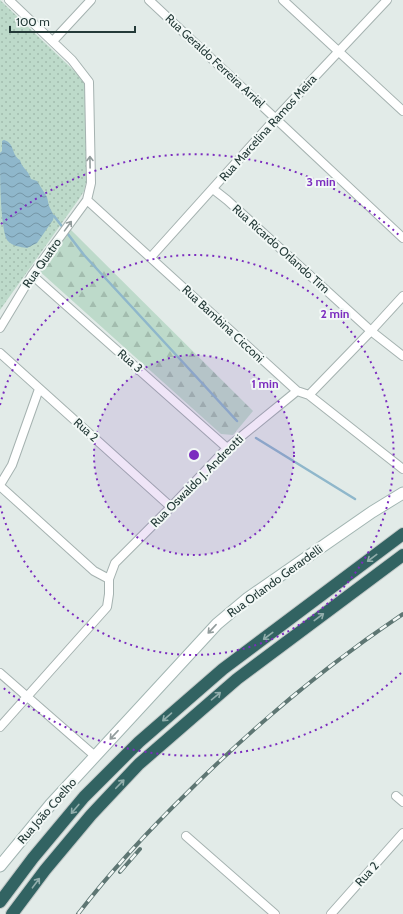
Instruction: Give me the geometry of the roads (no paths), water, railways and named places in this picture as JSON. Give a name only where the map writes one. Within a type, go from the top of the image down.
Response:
[{"type":"highway","points":[[0,902],[33,858],[84,797],[139,742],[223,669],[403,534]]},
{"type":"highway","points":[[12,914],[45,870],[91,815],[139,764],[237,679],[403,555]]},
{"type":"street","points":[[9,0],[72,60],[88,82],[91,182],[87,200]]},
{"type":"street","points":[[53,41],[91,0]]},
{"type":"street","name":"Rua Geraldo Ferreira Arriel","points":[[149,0],[403,238]]},
{"type":"street","points":[[283,0],[403,111]]},
{"type":"street","name":"Rua Marcelina Ramos Meira","points":[[151,258],[276,118],[387,0]]},
{"type":"street","name":"Rua Ricardo Orlando Tim","points":[[213,189],[371,331],[403,356]]},
{"type":"street","name":"Rua Bambina Cicconi","points":[[87,200],[297,391],[309,395],[403,469]]},
{"type":"street","name":"Rua Quatro","points":[[0,328],[32,275],[87,200]]},
{"type":"street","name":"Rua 3","points":[[32,275],[228,448]]},
{"type":"street","points":[[309,395],[403,296]]},
{"type":"street","name":"Rua 2","points":[[0,353],[171,507]]},
{"type":"street","points":[[0,727],[107,607],[109,594],[109,579],[94,571],[0,485],[12,465],[39,389]]},
{"type":"street","name":"Rua Oswaldo J. Andreotti","points":[[109,579],[115,563],[228,448],[297,391]]},
{"type":"street","name":"Rua Orlando Gerardelli","points":[[95,756],[216,624],[248,598],[372,512],[403,493]]},
{"type":"street","points":[[0,673],[95,756]]},
{"type":"street","name":"Rua João Coelho","points":[[2,860],[95,756]]},
{"type":"street","points":[[396,796],[403,802]]},
{"type":"street","name":"Rua 2","points":[[331,914],[403,833]]},
{"type":"street","points":[[186,836],[272,913]]},
{"type":"water","points":[[4,140],[12,146],[15,155],[20,160],[31,179],[37,181],[47,197],[49,206],[54,216],[53,220],[37,243],[27,248],[11,244],[7,240],[5,233],[0,185],[0,153],[2,151],[2,141]]},
{"type":"waterway","points":[[54,216],[84,255],[237,421]]},
{"type":"waterway","points":[[256,438],[355,499]]},
{"type":"railway","points":[[78,914],[117,867],[159,821],[238,744],[264,720],[318,676],[346,654],[403,614]]},
{"type":"railway","points":[[120,872],[140,849]]}]
